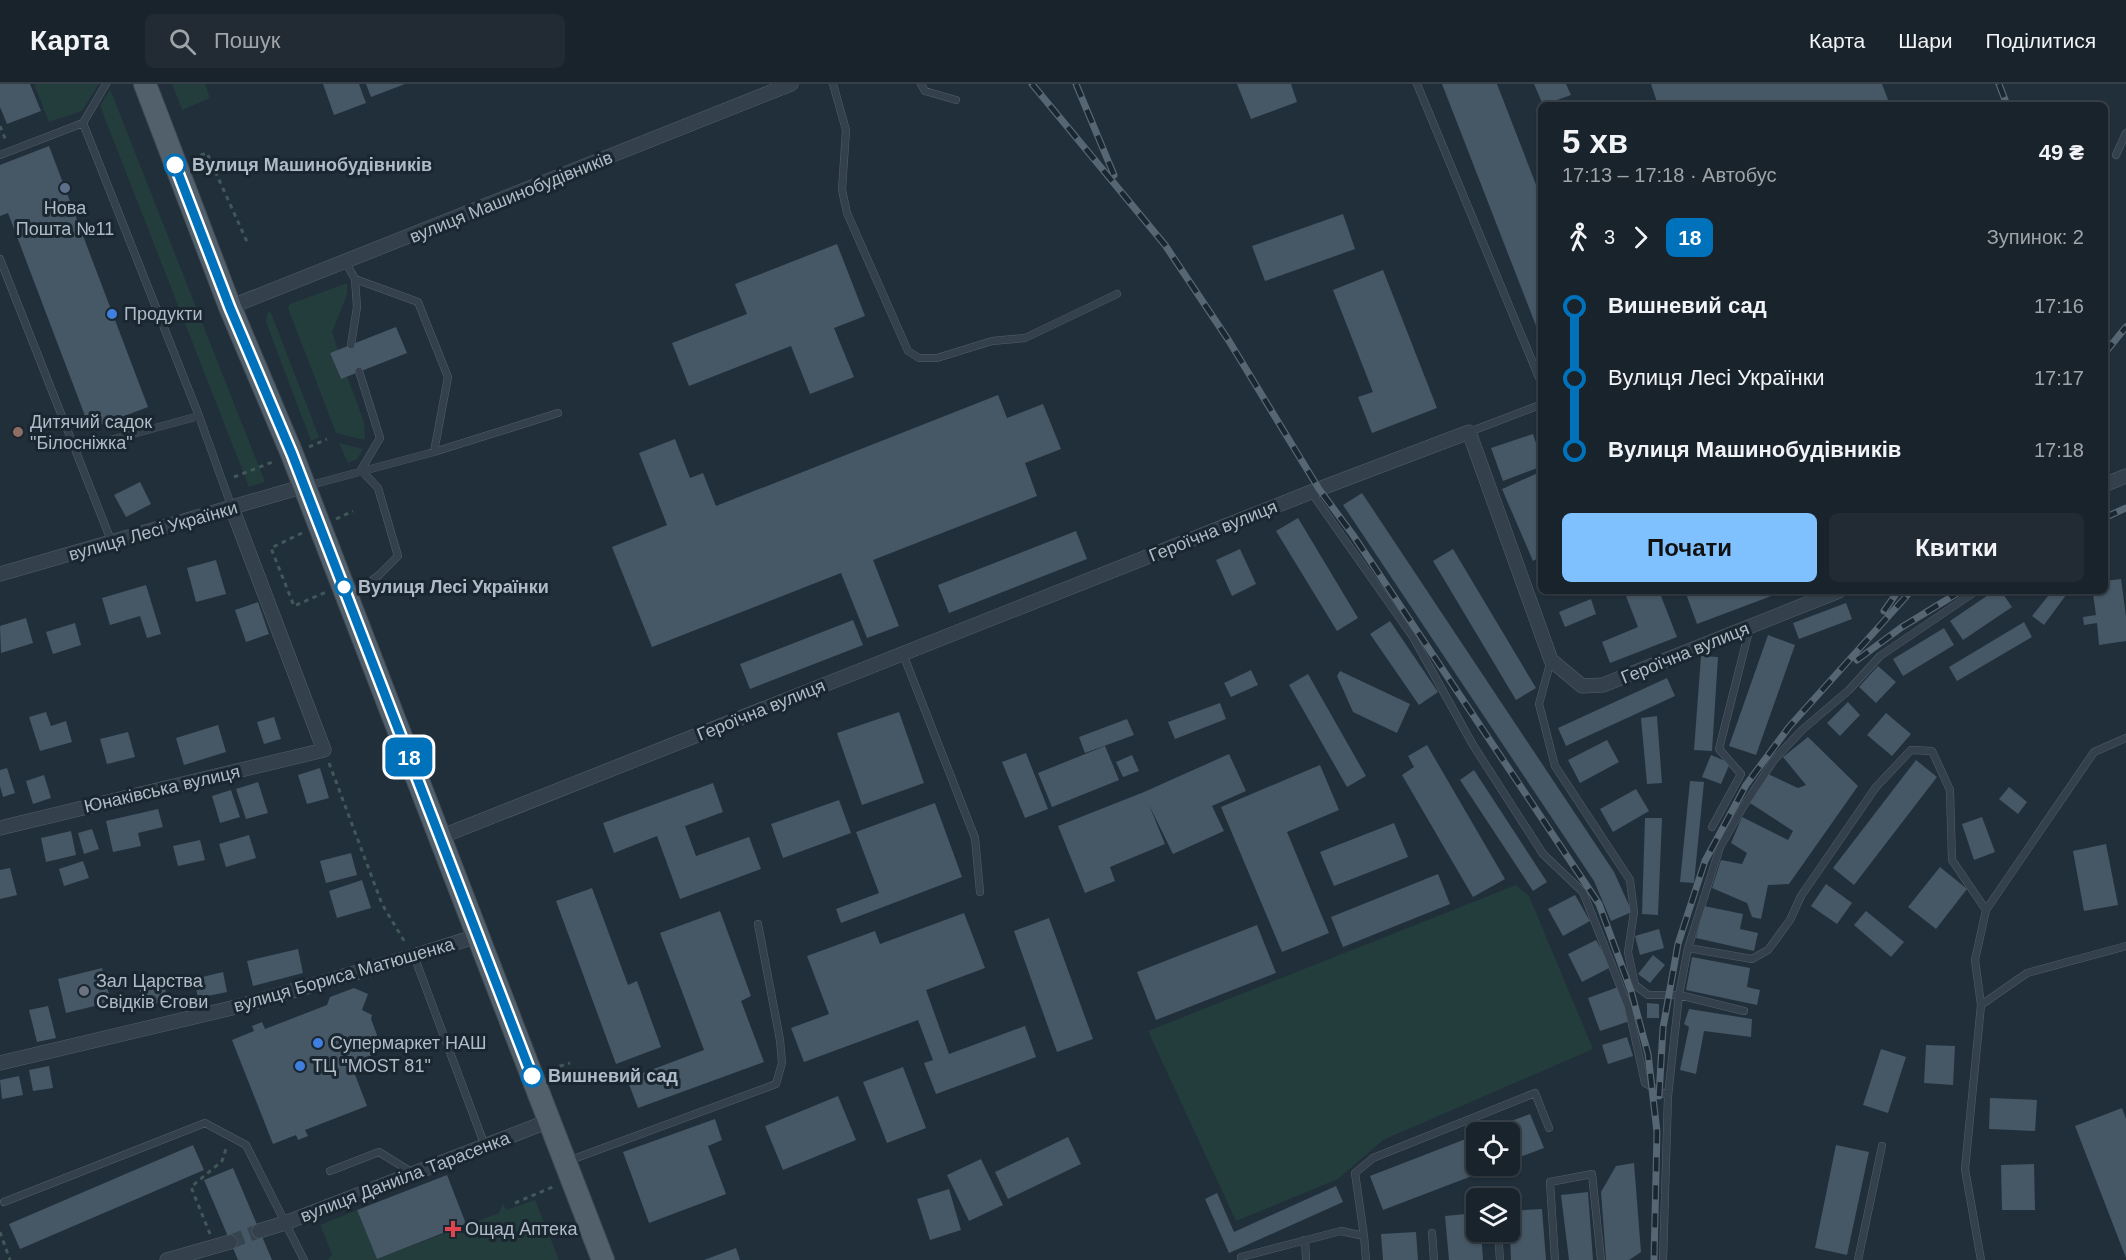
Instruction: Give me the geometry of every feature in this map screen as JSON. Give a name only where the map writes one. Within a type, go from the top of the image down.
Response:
[{"type":"main road","points":[[146,84],[230,308],[305,486],[603,1260]]},
{"type":"street","name":"вулиця Машинобудівників","points":[[230,308],[791,84]]},
{"type":"street","name":"Героїчна вулиця","points":[[440,837],[1468,432]]},
{"type":"street","points":[[1468,432],[1551,660]]},
{"type":"street","points":[[2108,483],[2126,476]]},
{"type":"street","name":"вулиця Лесі Українки","points":[[0,574],[305,486]]},
{"type":"street","points":[[232,508],[324,750]]},
{"type":"street","name":"Героїчна вулиця","points":[[1551,660],[1582,686],[1603,685],[1832,594]]},
{"type":"street","name":"Юнаківська вулиця","points":[[0,828],[324,750]]},
{"type":"street","name":"вулиця Бориса Матюшенка","points":[[0,1064],[236,1007],[477,936]]},
{"type":"street","name":"вулиця Даниіла Тарасенка","points":[[259,1231],[549,1121]]},
{"type":"street","points":[[167,1260],[192,1257],[230,1242]]},
{"type":"lane","points":[[0,155],[83,123],[106,84]]},
{"type":"lane","points":[[833,84],[846,130],[842,190],[847,213],[908,351],[919,358],[937,358],[992,341],[1025,338],[1116,294]]},
{"type":"lane","points":[[921,84],[925,91],[956,100]]},
{"type":"lane","points":[[1417,84],[1538,375]]},
{"type":"lane","points":[[83,123],[199,416],[232,508]]},
{"type":"lane","points":[[2116,155],[2126,133]]},
{"type":"lane","points":[[0,259],[77,449],[112,543]]},
{"type":"lane","points":[[346,263],[355,279],[357,307],[351,345]]},
{"type":"lane","points":[[355,279],[418,302],[448,377],[434,452]]},
{"type":"lane","points":[[359,371],[380,438],[361,470]]},
{"type":"lane","points":[[1468,432],[1538,406]]},
{"type":"lane","points":[[305,486],[434,452],[558,413]]},
{"type":"lane","points":[[77,449],[199,416]]},
{"type":"lane","points":[[346,592],[379,575],[398,556],[378,488],[361,470]]},
{"type":"lane","points":[[1311,492],[1413,637],[1473,745],[1543,854],[1583,892],[1628,1006],[1645,1083],[1668,1096]]},
{"type":"lane","points":[[1663,1260],[1668,1096],[1679,995],[1688,948],[1720,847],[1774,759],[1802,730],[1849,690],[1880,656],[1971,594]]},
{"type":"lane","points":[[1712,827],[1741,774],[1719,749],[1750,627]]},
{"type":"lane","points":[[903,654],[975,838],[980,892]]},
{"type":"lane","points":[[1551,660],[1539,704],[1555,766],[1630,880],[1634,912],[1628,952],[1635,985],[1648,995],[1679,995],[1744,1011]]},
{"type":"lane","points":[[1981,1260],[1965,1169],[1981,1005],[1975,960],[1986,910],[2094,752],[2126,738]]},
{"type":"lane","points":[[1688,948],[1752,959],[1768,950],[1790,920],[1800,896],[1876,787],[1911,750],[1932,752],[1950,790],[1952,860],[1986,910]]},
{"type":"lane","points":[[568,1171],[776,1084],[782,1063],[780,1040],[758,924]]},
{"type":"lane","points":[[1981,1005],[2027,973],[2126,946]]},
{"type":"lane","points":[[414,956],[485,1146]]},
{"type":"lane","points":[[1366,1260],[1356,1173],[1373,1158],[1535,1093],[1549,1128]]},
{"type":"lane","points":[[3,1202],[205,1123],[246,1145],[304,1260]]},
{"type":"lane","points":[[1858,1260],[1882,1146]]},
{"type":"lane","points":[[330,1171],[379,1152],[413,1173]]},
{"type":"lane","points":[[1555,1260],[1550,1182],[1593,1174],[1601,1260]]},
{"type":"lane","points":[[1241,1260],[1241,1257],[1341,1231],[1364,1236]]},
{"type":"lane","points":[[1432,1233],[1434,1260]]},
{"type":"lane","points":[[1305,1240],[1306,1260]]},
{"type":"lane","points":[[1499,1242],[1500,1260]]},
{"type":"path","points":[[175,164],[207,153],[248,244]]},
{"type":"path","points":[[346,592],[294,606],[271,548],[353,511]]},
{"type":"path","points":[[324,750],[382,904],[414,956]]},
{"type":"path","points":[[215,1247],[191,1187],[222,1161],[231,1137]]},
{"type":"path","points":[[515,1203],[568,1171]]},
{"type":"path","points":[[0,1232],[10,1260]]},
{"type":"green space","points":[[34,84],[99,84],[82,111],[49,122]]},
{"type":"green space","points":[[172,84],[205,84],[210,98],[182,110]]},
{"type":"green space","points":[[110,89],[265,482],[249,487],[100,106]]},
{"type":"green space","points":[[347,283],[347,295],[332,332],[338,350],[330,353],[340,378],[347,376],[364,422],[365,440],[336,433],[288,308],[290,304]]},
{"type":"green space","points":[[270,310],[319,437],[311,441],[266,322]]},
{"type":"green space","points":[[339,443],[363,449],[357,459],[348,463]]},
{"type":"green space","points":[[1516,885],[1529,896],[1593,1049],[1383,1140],[1338,1179],[1236,1221],[1148,1031]]},
{"type":"green space","points":[[535,1200],[559,1260],[328,1260],[332,1254],[320,1225],[357,1210],[377,1259],[499,1213],[503,1203],[506,1210]]},
{"type":"building","points":[[0,84],[30,84],[41,111],[7,124],[0,107]]},
{"type":"building","points":[[323,84],[359,84],[366,103],[334,115]]},
{"type":"building","points":[[366,84],[405,84],[371,97]]},
{"type":"building","points":[[1237,84],[1291,84],[1297,102],[1251,119]]},
{"type":"building","points":[[1442,84],[1497,84],[1538,190],[1538,331]]},
{"type":"building","points":[[1534,84],[1566,84],[1571,95],[1551,102],[1542,102]]},
{"type":"building","points":[[1651,84],[1882,84],[1889,102],[1657,102]]},
{"type":"building","points":[[49,146],[148,407],[90,429],[8,213],[0,216],[0,165]]},
{"type":"building","points":[[1343,214],[1355,249],[1265,281],[1252,246]]},
{"type":"building","points":[[837,244],[865,316],[834,328],[854,377],[810,394],[791,346],[689,386],[672,343],[747,314],[735,284]]},
{"type":"building","points":[[1383,270],[1437,408],[1372,433],[1358,397],[1373,392],[1333,290]]},
{"type":"building","points":[[396,327],[407,353],[341,379],[330,353]]},
{"type":"building","points":[[998,395],[1007,418],[1043,404],[1061,449],[1025,463],[1037,496],[873,560],[899,626],[867,638],[841,573],[652,647],[612,547],[667,525],[639,453],[675,439],[690,478],[703,473],[716,506]]},
{"type":"building","points":[[1533,434],[1538,449],[1538,468],[1503,481],[1491,448]]},
{"type":"building","points":[[1538,473],[1538,558],[1533,561],[1502,489]]},
{"type":"building","points":[[140,482],[151,504],[126,517],[114,495]]},
{"type":"building","points":[[1362,493],[1614,872],[1632,912],[1611,921],[1594,881],[1343,505]]},
{"type":"building","points":[[1298,518],[1358,618],[1337,631],[1276,531]]},
{"type":"building","points":[[1076,531],[1087,559],[949,613],[938,585]]},
{"type":"building","points":[[1240,549],[1256,584],[1232,596],[1216,560]]},
{"type":"building","points":[[1453,549],[1536,688],[1516,700],[1433,561]]},
{"type":"building","points":[[216,560],[226,594],[196,602],[187,568]]},
{"type":"building","points":[[2121,579],[2126,616],[2126,641],[2099,645],[2097,623],[2084,625],[2083,617],[2096,615],[2093,594],[2108,594],[2108,581]]},
{"type":"building","points":[[146,585],[161,634],[147,638],[140,616],[110,625],[102,598]]},
{"type":"building","points":[[1625,594],[1660,594],[1677,637],[1610,663],[1602,642],[1638,627]]},
{"type":"building","points":[[1686,594],[1774,594],[1774,595],[1697,624]]},
{"type":"building","points":[[1990,594],[2003,594],[2012,607],[1963,640],[1950,621]]},
{"type":"building","points":[[2050,594],[2067,594],[2044,625],[2032,616]]},
{"type":"building","points":[[1591,599],[1596,614],[1565,627],[1559,612]]},
{"type":"building","points":[[258,602],[269,634],[246,642],[235,610]]},
{"type":"building","points":[[1846,603],[1852,619],[1799,639],[1793,623]]},
{"type":"building","points":[[26,618],[33,643],[1,653],[0,626]]},
{"type":"building","points":[[853,620],[863,645],[750,689],[740,664]]},
{"type":"building","points":[[1390,621],[1438,692],[1419,705],[1370,634]]},
{"type":"building","points":[[2024,622],[2032,637],[1957,681],[1949,667]]},
{"type":"building","points":[[75,623],[81,645],[53,654],[46,632]]},
{"type":"building","points":[[1944,628],[1954,645],[1903,676],[1893,659]]},
{"type":"building","points":[[1768,635],[1795,645],[1756,755],[1729,746]]},
{"type":"building","points":[[1701,656],[1718,657],[1712,751],[1694,750]]},
{"type":"building","points":[[1878,666],[1896,682],[1876,703],[1859,687]]},
{"type":"building","points":[[1251,670],[1258,685],[1231,697],[1224,683]]},
{"type":"building","points":[[1340,671],[1410,704],[1397,733],[1353,712],[1337,676]]},
{"type":"building","points":[[1308,674],[1366,776],[1347,787],[1289,685]]},
{"type":"building","points":[[1667,678],[1675,696],[1566,746],[1558,728]]},
{"type":"building","points":[[1848,702],[1860,715],[1840,736],[1827,723]]},
{"type":"building","points":[[1220,703],[1226,719],[1175,739],[1168,722]]},
{"type":"building","points":[[46,712],[51,726],[66,721],[72,742],[40,751],[29,717]]},
{"type":"building","points":[[899,712],[924,783],[862,805],[837,733]]},
{"type":"building","points":[[1886,713],[1911,734],[1892,756],[1867,735]]},
{"type":"building","points":[[1657,716],[1662,783],[1647,784],[1641,718]]},
{"type":"building","points":[[274,717],[281,739],[264,744],[257,722]]},
{"type":"building","points":[[1127,719],[1134,735],[1085,753],[1079,737]]},
{"type":"building","points":[[218,725],[226,752],[184,765],[176,738]]},
{"type":"building","points":[[128,732],[135,757],[107,764],[100,739]]},
{"type":"building","points":[[1808,737],[1858,786],[1789,884],[1768,885],[1761,919],[1752,917],[1747,903],[1712,888],[1721,860],[1742,864],[1747,853],[1731,843],[1742,817],[1788,840],[1793,831],[1750,803],[1768,774],[1798,788],[1806,785],[1783,757]]},
{"type":"building","points":[[1607,740],[1619,762],[1580,783],[1568,760]]},
{"type":"building","points":[[1427,745],[1505,879],[1473,897],[1402,775],[1414,767],[1408,756]]},
{"type":"building","points":[[1105,746],[1119,780],[1052,807],[1038,773]]},
{"type":"building","points":[[1026,753],[1048,809],[1025,818],[1002,762]]},
{"type":"building","points":[[1229,754],[1246,791],[1212,806],[1224,831],[1173,854],[1149,805],[1165,844],[1110,867],[1115,881],[1085,893],[1058,826],[1144,792]]},
{"type":"building","points":[[1132,755],[1139,771],[1123,777],[1116,762]]},
{"type":"building","points":[[1711,755],[1730,763],[1721,784],[1702,777]]},
{"type":"building","points":[[1916,760],[1937,777],[1854,885],[1833,868]]},
{"type":"building","points":[[1320,765],[1339,810],[1287,832],[1329,933],[1282,952],[1221,807]]},
{"type":"building","points":[[7,768],[15,793],[3,797],[0,770]]},
{"type":"building","points":[[320,768],[329,798],[307,804],[298,775]]},
{"type":"building","points":[[1474,770],[1547,882],[1533,891],[1460,780]]},
{"type":"building","points":[[44,775],[51,798],[33,804],[26,781]]},
{"type":"building","points":[[1690,781],[1704,782],[1694,883],[1680,882]]},
{"type":"building","points":[[258,782],[268,813],[246,819],[236,789]]},
{"type":"building","points":[[713,783],[723,812],[685,826],[696,856],[749,837],[761,869],[680,899],[657,836],[614,853],[603,823]]},
{"type":"building","points":[[2009,787],[2027,802],[2018,814],[1999,799]]},
{"type":"building","points":[[1636,789],[1649,811],[1613,832],[1600,809]]},
{"type":"building","points":[[231,790],[240,817],[220,823],[212,796]]},
{"type":"building","points":[[839,800],[851,833],[783,858],[771,824]]},
{"type":"building","points":[[935,803],[962,877],[841,923],[836,909],[879,893],[856,832]]},
{"type":"building","points":[[158,809],[163,827],[138,833],[141,846],[113,852],[106,821]]},
{"type":"building","points":[[1982,817],[1995,852],[1974,860],[1962,824]]},
{"type":"building","points":[[1645,818],[1662,818],[1658,915],[1642,914]]},
{"type":"building","points":[[1394,823],[1408,857],[1334,886],[1320,852]]},
{"type":"building","points":[[92,829],[99,849],[84,854],[78,833]]},
{"type":"building","points":[[71,831],[76,855],[46,862],[41,838]]},
{"type":"building","points":[[249,835],[256,858],[226,867],[219,844]]},
{"type":"building","points":[[200,840],[205,860],[178,866],[173,846]]},
{"type":"building","points":[[2106,844],[2118,905],[2084,911],[2073,851]]},
{"type":"building","points":[[351,853],[357,875],[326,883],[320,861]]},
{"type":"building","points":[[83,861],[89,878],[64,886],[59,869]]},
{"type":"building","points":[[1940,867],[1967,889],[1936,929],[1908,907]]},
{"type":"building","points":[[10,868],[17,895],[0,899],[0,870]]},
{"type":"building","points":[[1438,874],[1450,904],[1343,947],[1331,917]]},
{"type":"building","points":[[362,880],[371,908],[337,918],[329,891]]},
{"type":"building","points":[[1826,884],[1852,903],[1837,924],[1811,906]]},
{"type":"building","points":[[592,888],[628,985],[637,981],[661,1047],[616,1064],[556,901]]},
{"type":"building","points":[[1575,895],[1590,921],[1563,936],[1548,909]]},
{"type":"building","points":[[1704,906],[1743,914],[1740,929],[1758,933],[1754,951],[1696,938]]},
{"type":"building","points":[[720,911],[751,996],[741,1001],[764,1062],[638,1108],[627,1079],[704,1050],[660,933]]},
{"type":"building","points":[[1866,911],[1904,942],[1891,957],[1854,925]]},
{"type":"building","points":[[964,913],[985,968],[926,990],[949,1054],[1025,1026],[1036,1057],[936,1094],[924,1063],[933,1060],[918,1020],[804,1062],[791,1028],[829,1014],[807,956],[875,931],[880,944]]},
{"type":"building","points":[[1049,918],[1093,1039],[1057,1052],[1014,931]]},
{"type":"building","points":[[1257,925],[1276,973],[1156,1020],[1137,972]]},
{"type":"building","points":[[1659,929],[1664,948],[1640,955],[1635,936]]},
{"type":"building","points":[[1596,940],[1611,967],[1582,982],[1568,954]]},
{"type":"building","points":[[298,949],[303,973],[253,986],[247,961]]},
{"type":"building","points":[[1653,955],[1665,965],[1650,983],[1638,974]]},
{"type":"building","points":[[1692,957],[1750,968],[1747,987],[1760,990],[1757,1005],[1686,990]]},
{"type":"building","name":"Зал Царства Свідків Єгови","points":[[102,968],[111,1002],[66,1013],[58,979]]},
{"type":"building","points":[[223,972],[227,992],[198,998],[194,979]]},
{"type":"building","points":[[162,977],[168,1001],[144,1006],[138,984]]},
{"type":"building","points":[[1618,987],[1630,1021],[1600,1031],[1588,998]]},
{"type":"building","name":"ТЦ \"MOST 81\"","points":[[354,988],[368,994],[362,1010],[372,1015],[371,1019],[377,1035],[373,1043],[377,1053],[360,1060],[354,1072],[367,1106],[305,1130],[308,1136],[298,1140],[296,1135],[273,1144],[232,1040],[254,1031],[252,1026],[262,1022],[265,1029],[327,1005],[330,997]]},
{"type":"building","points":[[1647,1003],[1659,1004],[1659,1018],[1647,1018]]},
{"type":"building","points":[[48,1006],[56,1038],[37,1042],[29,1010]]},
{"type":"building","points":[[1689,1009],[1752,1019],[1751,1037],[1704,1031],[1696,1074],[1680,1070],[1689,1027],[1684,1024]]},
{"type":"building","points":[[1627,1037],[1633,1056],[1608,1064],[1602,1045]]},
{"type":"building","points":[[1926,1045],[1955,1046],[1953,1085],[1924,1083]]},
{"type":"building","points":[[1881,1049],[1906,1057],[1888,1113],[1863,1105]]},
{"type":"building","points":[[49,1066],[53,1088],[33,1091],[29,1070]]},
{"type":"building","points":[[903,1067],[926,1128],[887,1143],[863,1082]]},
{"type":"building","points":[[19,1076],[23,1095],[2,1099],[0,1080]]},
{"type":"building","points":[[838,1096],[856,1140],[783,1170],[765,1126]]},
{"type":"building","points":[[1990,1098],[2037,1100],[2035,1131],[1989,1129]]},
{"type":"building","points":[[2122,1108],[2126,1119],[2126,1258],[2075,1126]]},
{"type":"building","points":[[1530,1114],[1544,1148],[1520,1157],[1520,1122],[1509,1122]]},
{"type":"building","points":[[715,1119],[722,1140],[708,1146],[726,1194],[649,1223],[623,1152]]},
{"type":"building","points":[[1068,1137],[1081,1164],[1008,1199],[995,1172]]},
{"type":"building","points":[[1466,1139],[1466,1176],[1472,1176],[1383,1210],[1370,1176]]},
{"type":"building","points":[[193,1145],[204,1170],[20,1249],[9,1224]]},
{"type":"building","points":[[1836,1145],[1869,1152],[1847,1255],[1815,1248]]},
{"type":"building","points":[[981,1159],[1003,1205],[969,1221],[947,1175]]},
{"type":"building","points":[[1634,1163],[1641,1252],[1629,1260],[1606,1260],[1601,1192],[1616,1166]]},
{"type":"building","points":[[2034,1164],[2035,1210],[2002,1210],[2001,1165]]},
{"type":"building","points":[[233,1168],[272,1260],[238,1260],[204,1180]]},
{"type":"building","points":[[447,1175],[466,1224],[377,1259],[357,1210]]},
{"type":"building","points":[[1336,1186],[1343,1202],[1229,1253],[1205,1199],[1217,1193],[1234,1232]]},
{"type":"building","points":[[949,1189],[961,1230],[930,1240],[917,1199]]},
{"type":"building","points":[[1588,1192],[1593,1260],[1569,1260],[1561,1195]]},
{"type":"building","points":[[1542,1209],[1546,1260],[1511,1260],[1510,1242],[1520,1242],[1520,1210]]},
{"type":"building","points":[[1466,1214],[1466,1242],[1482,1242],[1483,1260],[1449,1260],[1445,1216]]},
{"type":"building","points":[[1416,1232],[1418,1260],[1383,1260],[1381,1234]]},
{"type":"building","points":[[736,1248],[740,1260],[704,1260]]},
{"type":"tunnel","points":[[230,1242],[259,1231]]},
{"type":"railway","points":[[1032,84],[1165,245],[1229,341],[1319,489],[1353,535],[1599,904],[1631,991],[1648,1054],[1657,1132],[1654,1260]]},
{"type":"railway","points":[[1076,84],[1114,175]]},
{"type":"railway","points":[[1999,84],[2006,102]]},
{"type":"railway","points":[[2108,349],[2126,327]]},
{"type":"railway","points":[[2108,516],[2126,508]]},
{"type":"railway","points":[[1884,611],[1896,594]]},
{"type":"railway","points":[[1659,1096],[1663,1028],[1678,944],[1705,861],[1746,785],[1789,727],[1908,594]]},
{"type":"railway","points":[[1857,660],[1902,627],[1956,594]]},
{"type":"bus line","name":"18","points":[[175,165],[230,308],[292,454],[532,1076]]},
{"type":"place","name":"Вулиця Машинобудівників","points":[[175,165]]},
{"type":"place","name":"Нова Пошта №11","points":[[65,188]]},
{"type":"place","name":"Продукти","points":[[112,314]]},
{"type":"place","name":"Дитячий садок \"Білосніжка\"","points":[[18,432]]},
{"type":"place","name":"Вулиця Лесі Українки","points":[[344,587]]},
{"type":"place","name":"Зал Царства Свідків Єгови","points":[[84,991]]},
{"type":"place","name":"Супермаркет НАШ","points":[[318,1043]]},
{"type":"place","name":"ТЦ \"MOST 81\"","points":[[300,1066]]},
{"type":"place","name":"Вишневий сад","points":[[532,1076]]},
{"type":"place","name":"Ощад Аптека","points":[[453,1229]]}]
